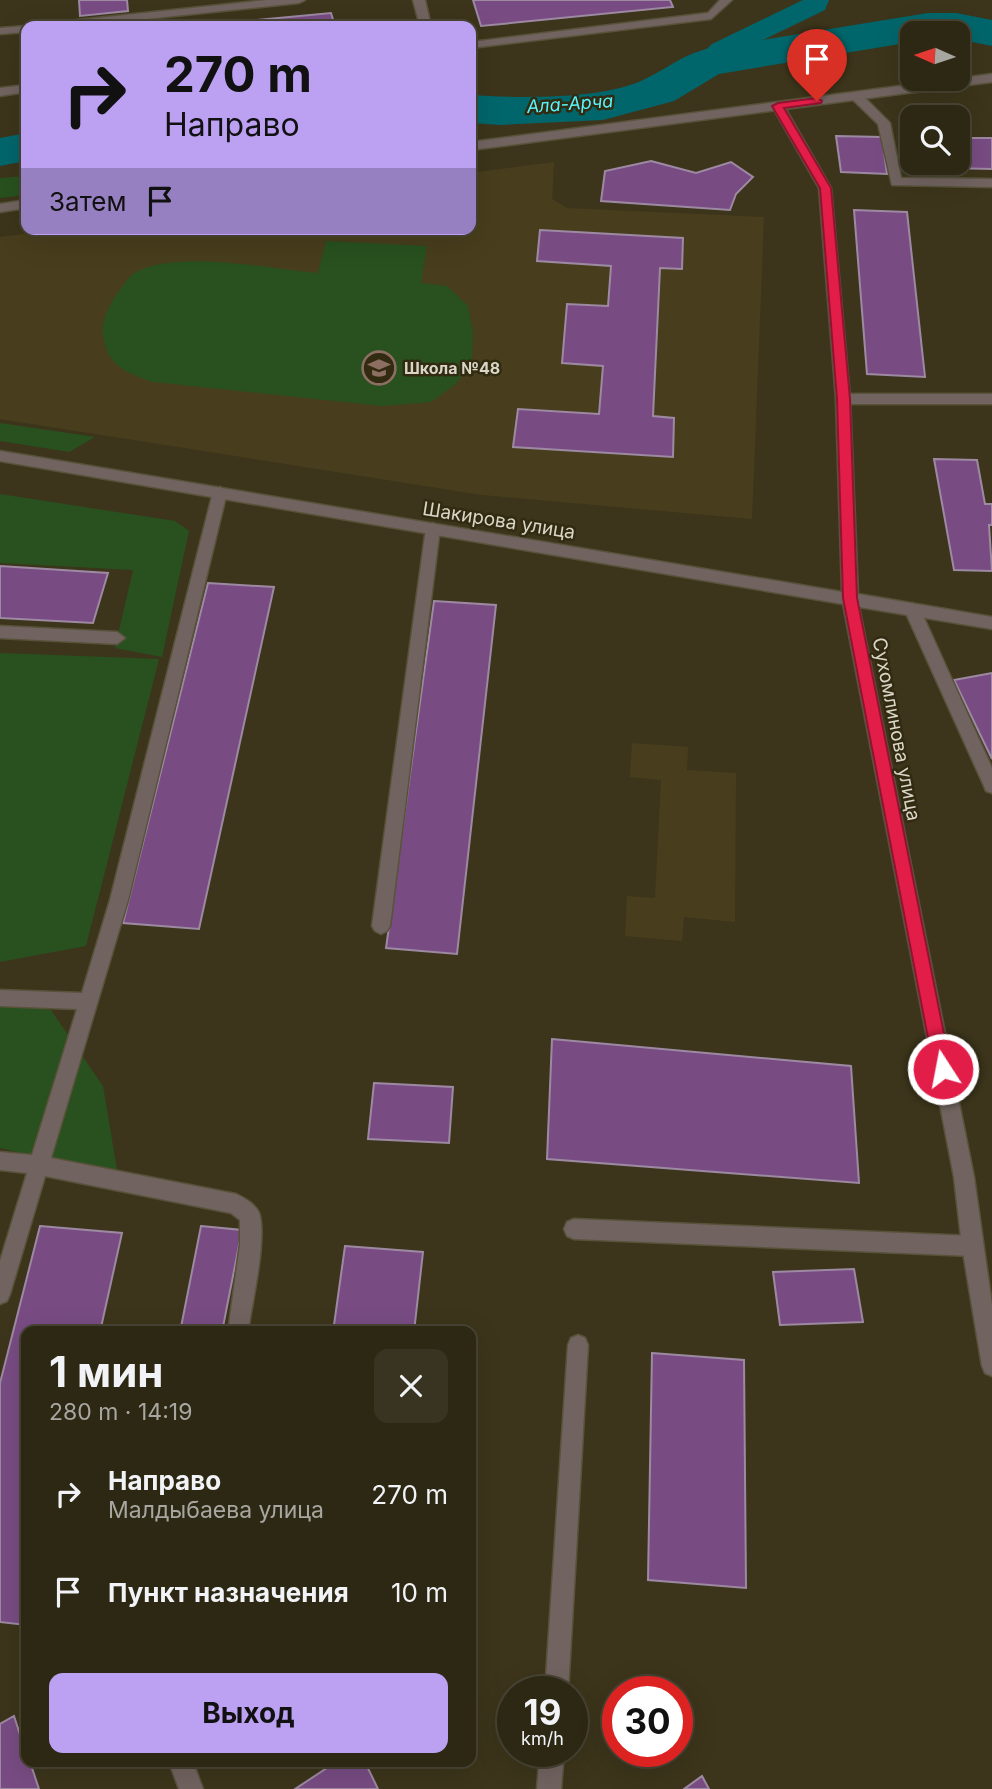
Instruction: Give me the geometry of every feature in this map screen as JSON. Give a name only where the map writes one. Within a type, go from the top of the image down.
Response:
[{"type":"street","points":[[149,0],[150,16]]},
{"type":"street","points":[[100,21],[299,0]]},
{"type":"street","points":[[419,0],[425,21]]},
{"type":"street","points":[[476,44],[711,16],[726,0]]},
{"type":"street","points":[[0,31],[21,29]]},
{"type":"street","points":[[476,145],[992,78]]},
{"type":"street","points":[[0,92],[21,90]]},
{"type":"street","points":[[856,96],[884,123],[896,182],[992,183]]},
{"type":"street","name":"Сухомлинова улица","points":[[778,106],[825,188],[844,399],[850,598],[964,1177],[972,1246],[992,1366]]},
{"type":"street","points":[[0,208],[21,205]]},
{"type":"street","points":[[844,399],[992,399]]},
{"type":"street","name":"Шакирова улица","points":[[0,456],[992,623]]},
{"type":"street","points":[[0,1294],[119,900],[220,492]]},
{"type":"street","points":[[381,926],[433,528]]},
{"type":"street","points":[[912,608],[992,786]]},
{"type":"street","points":[[0,632],[117,638]]},
{"type":"street","points":[[0,998],[89,1001]]},
{"type":"street","points":[[0,1161],[38,1165],[236,1205],[250,1216],[250,1244],[239,1326]]},
{"type":"street","points":[[574,1229],[972,1246]]},
{"type":"street","points":[[557,1676],[578,1345]]},
{"type":"street","points":[[183,1767],[191,1789]]},
{"type":"street","points":[[550,1789],[551,1767]]},
{"type":"shaded area","name":"Школа №48","points":[[554,162],[552,199],[567,208],[764,217],[752,519],[482,495],[0,419],[0,237],[21,234],[476,235],[476,172]]},
{"type":"shaded area","points":[[632,743],[688,747],[687,770],[736,773],[735,922],[684,917],[682,941],[625,936],[627,896],[655,898],[661,780],[630,777]]},
{"type":"green space","points":[[21,176],[21,196],[0,198],[0,178]]},
{"type":"green space","points":[[326,241],[427,246],[421,283],[447,286],[468,306],[473,332],[472,362],[456,384],[431,402],[382,406],[153,382],[119,367],[105,346],[103,330],[108,309],[133,274],[150,266],[196,261],[318,273]]},
{"type":"green space","points":[[0,423],[95,437],[69,452],[0,441]]},
{"type":"green space","points":[[0,494],[175,521],[189,531],[162,657],[115,648],[133,570],[0,563]]},
{"type":"green space","points":[[0,653],[159,659],[86,946],[0,962]]},
{"type":"green space","points":[[0,1004],[51,1010],[103,1086],[118,1176],[0,1148]]},
{"type":"building","points":[[79,0],[127,0],[128,11],[80,16]]},
{"type":"building","points":[[473,0],[670,0],[673,7],[481,26]]},
{"type":"building","points":[[331,13],[333,21],[247,21]]},
{"type":"building","points":[[836,136],[882,137],[887,174],[841,172]]},
{"type":"building","points":[[970,138],[992,138],[992,169],[970,168]]},
{"type":"building","points":[[651,161],[696,173],[731,162],[753,177],[736,194],[730,210],[601,201],[605,171]]},
{"type":"building","points":[[854,210],[907,212],[925,377],[867,374]]},
{"type":"building","points":[[540,230],[683,238],[682,269],[660,268],[653,416],[674,418],[673,457],[513,447],[518,409],[599,414],[603,366],[562,363],[567,304],[608,306],[611,266],[537,261]]},
{"type":"building","points":[[934,459],[977,460],[985,504],[992,504],[992,525],[989,525],[992,571],[954,570]]},
{"type":"building","points":[[0,566],[108,573],[93,623],[0,618]]},
{"type":"building","points":[[208,583],[274,587],[199,929],[123,923]]},
{"type":"building","points":[[434,601],[496,605],[457,954],[386,948]]},
{"type":"building","points":[[992,673],[992,759],[954,680]]},
{"type":"building","points":[[552,1039],[851,1066],[859,1183],[547,1159]]},
{"type":"building","points":[[374,1083],[453,1087],[449,1143],[368,1139]]},
{"type":"building","points":[[40,1226],[122,1233],[101,1326],[21,1326],[21,1624],[0,1622],[0,1383]]},
{"type":"building","points":[[201,1226],[242,1230],[223,1326],[181,1326]]},
{"type":"building","points":[[345,1246],[423,1252],[415,1326],[334,1326]]},
{"type":"building","points":[[854,1269],[863,1322],[780,1325],[773,1272]]},
{"type":"building","points":[[652,1353],[744,1360],[746,1588],[648,1580]]},
{"type":"building","points":[[14,1716],[21,1738],[21,1767],[32,1767],[39,1789],[0,1789],[0,1724]]},
{"type":"building","points":[[328,1767],[367,1767],[378,1789],[295,1789]]},
{"type":"building","points":[[702,1776],[709,1789],[684,1789]]},
{"type":"waterway","points":[[706,63],[721,50],[816,5],[816,0]]},
{"type":"waterway","name":"Ала-Арча","points":[[476,109],[500,111],[603,106],[658,91],[706,63],[928,26],[956,26],[992,33]]},
{"type":"waterway","name":"Ала-Арча","points":[[0,152],[21,148]]},
{"type":"place","name":"Школа №48","points":[[379,368]]},
{"type":"route","points":[[817,101],[778,106],[825,188],[844,399],[850,598],[943,1069]]}]
